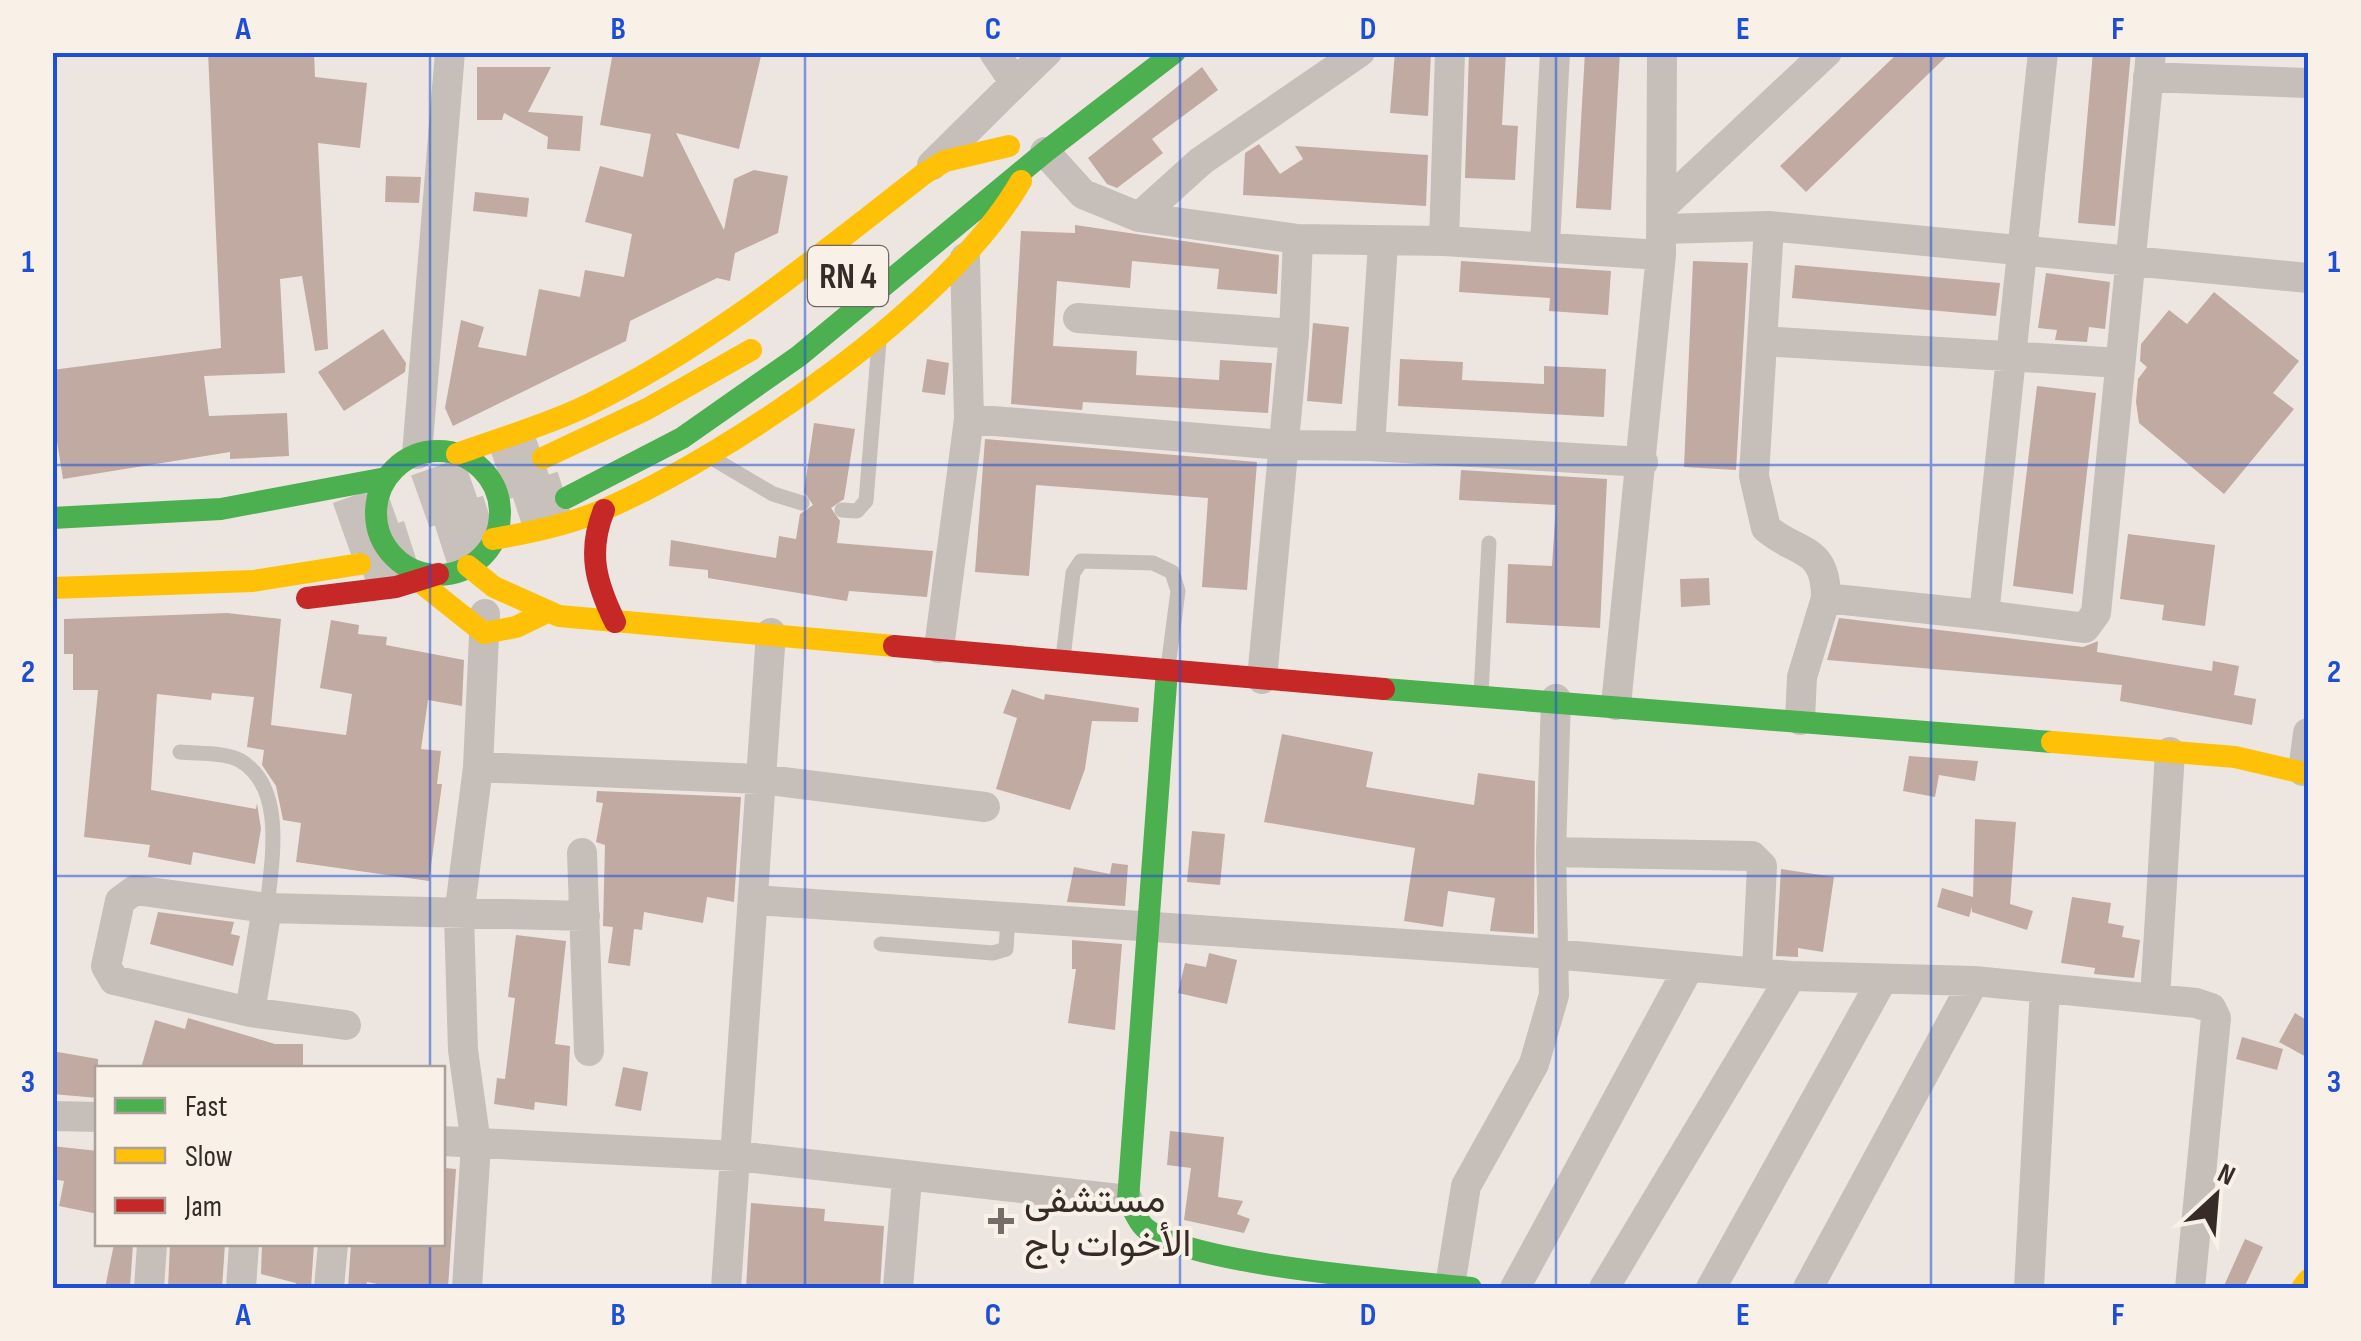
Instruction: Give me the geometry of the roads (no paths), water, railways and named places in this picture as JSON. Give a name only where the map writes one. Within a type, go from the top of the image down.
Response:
[{"type":"main road","name":"RN 4","points":[[968,179],[1025,151],[1175,52]]},
{"type":"main road","points":[[52,518],[149,516],[272,506],[386,478],[417,454],[457,454],[583,408],[729,324],[945,160],[1025,151],[1000,224],[965,258],[880,333],[708,456],[493,562],[428,578],[272,602],[206,607]]},
{"type":"main road","name":"RN 4","points":[[566,498],[682,438],[799,356],[1025,151]]},
{"type":"main road","name":"RN 4","points":[[543,458],[647,409],[771,336]]},
{"type":"main road","points":[[457,454],[475,463],[496,489],[500,516],[493,562]]},
{"type":"main road","points":[[386,478],[376,516],[380,535],[405,565],[428,578],[484,633],[516,628],[552,614],[1262,679],[1616,704],[2235,757],[2306,773]]},
{"type":"main road","points":[[604,510],[594,530],[590,560],[615,622]]},
{"type":"main road","points":[[493,562],[552,614]]},
{"type":"main road","points":[[52,588],[253,581],[360,564]]},
{"type":"main road","points":[[1167,670],[1128,1200],[1144,1226],[1180,1246],[1303,1270],[1460,1287]]},
{"type":"main road","points":[[2302,1288],[2308,1280]]},
{"type":"street","points":[[417,454],[450,52]]},
{"type":"street","points":[[994,52],[1015,83]]},
{"type":"street","points":[[925,173],[1047,52]]},
{"type":"street","points":[[1139,218],[1201,161],[1360,52]]},
{"type":"street","points":[[1444,241],[1450,52]]},
{"type":"street","points":[[1545,246],[1555,52]]},
{"type":"street","points":[[1616,704],[1663,230],[1662,52]]},
{"type":"street","points":[[1663,230],[1827,52]]},
{"type":"street","points":[[1984,614],[2043,52]]},
{"type":"street","points":[[1826,598],[2085,628],[2094,620],[2149,65],[2308,83]]},
{"type":"street","points":[[1025,151],[1083,194],[1139,218],[1298,239],[1545,246],[1663,230],[1769,226],[2130,257],[2308,278]]},
{"type":"street","points":[[1769,226],[1754,476],[1761,516],[1774,536],[1813,556],[1823,568],[1826,598],[1806,661],[1800,720]]},
{"type":"street","points":[[1262,679],[1294,334],[1298,239]]},
{"type":"street","points":[[1370,446],[1383,243]]},
{"type":"street","points":[[940,648],[968,419],[965,258]]},
{"type":"street","points":[[1078,318],[1294,334]]},
{"type":"street","points":[[1762,342],[2012,360],[2120,363]]},
{"type":"street","points":[[968,419],[1283,445],[1370,446],[1642,462]]},
{"type":"street","points":[[467,1288],[476,1144],[463,1050],[459,916],[478,767],[484,633],[493,562]]},
{"type":"street","points":[[726,1288],[756,900],[770,633]]},
{"type":"street","points":[[1460,1287],[1466,1186],[1534,1064],[1554,995],[1551,852],[1556,700]]},
{"type":"street","points":[[2306,773],[2308,733]]},
{"type":"street","points":[[2155,998],[2170,752]]},
{"type":"street","points":[[478,767],[760,779],[985,807]]},
{"type":"street","points":[[1551,852],[1752,856],[1762,866],[1757,970]]},
{"type":"street","points":[[582,853],[589,1051]]},
{"type":"street","points":[[346,1025],[250,1012],[124,985],[108,974],[106,966],[118,907],[128,892],[268,908],[459,916],[584,916]]},
{"type":"street","points":[[756,900],[1554,954],[1791,976],[1881,982],[1974,982],[2155,998],[2211,1008],[2216,1018],[2190,1288]]},
{"type":"street","points":[[250,1012],[268,908]]},
{"type":"street","points":[[1515,1288],[1689,967]]},
{"type":"street","points":[[1604,1288],[1791,976]]},
{"type":"street","points":[[1711,1288],[1881,982]]},
{"type":"street","points":[[1808,1288],[1974,982]]},
{"type":"street","points":[[2030,1288],[2046,988]]},
{"type":"street","points":[[52,1116],[95,1117]]},
{"type":"street","points":[[445,1141],[737,1156],[1128,1200]]},
{"type":"street","points":[[898,1288],[907,1178]]},
{"type":"street","points":[[149,1288],[152,1246]]},
{"type":"street","points":[[241,1288],[244,1246]]},
{"type":"street","points":[[328,1288],[333,1246]]},
{"type":"lane","points":[[842,510],[857,510],[866,500],[880,333]]},
{"type":"lane","points":[[708,456],[773,494],[802,503]]},
{"type":"lane","points":[[1481,694],[1489,543]]},
{"type":"lane","points":[[1063,658],[1072,572],[1082,560],[1153,562],[1172,572],[1178,590],[1167,670]]},
{"type":"lane","points":[[180,752],[238,759],[253,771],[274,816],[268,908]]},
{"type":"lane","points":[[881,944],[993,953],[1006,949],[1008,918]]},
{"type":"tunnel","points":[[342,529],[543,458]]},
{"type":"tunnel","points":[[360,564],[566,498]]},
{"type":"place","name":"مستشفى الأخوات باج","points":[[1001,1221]]}]
